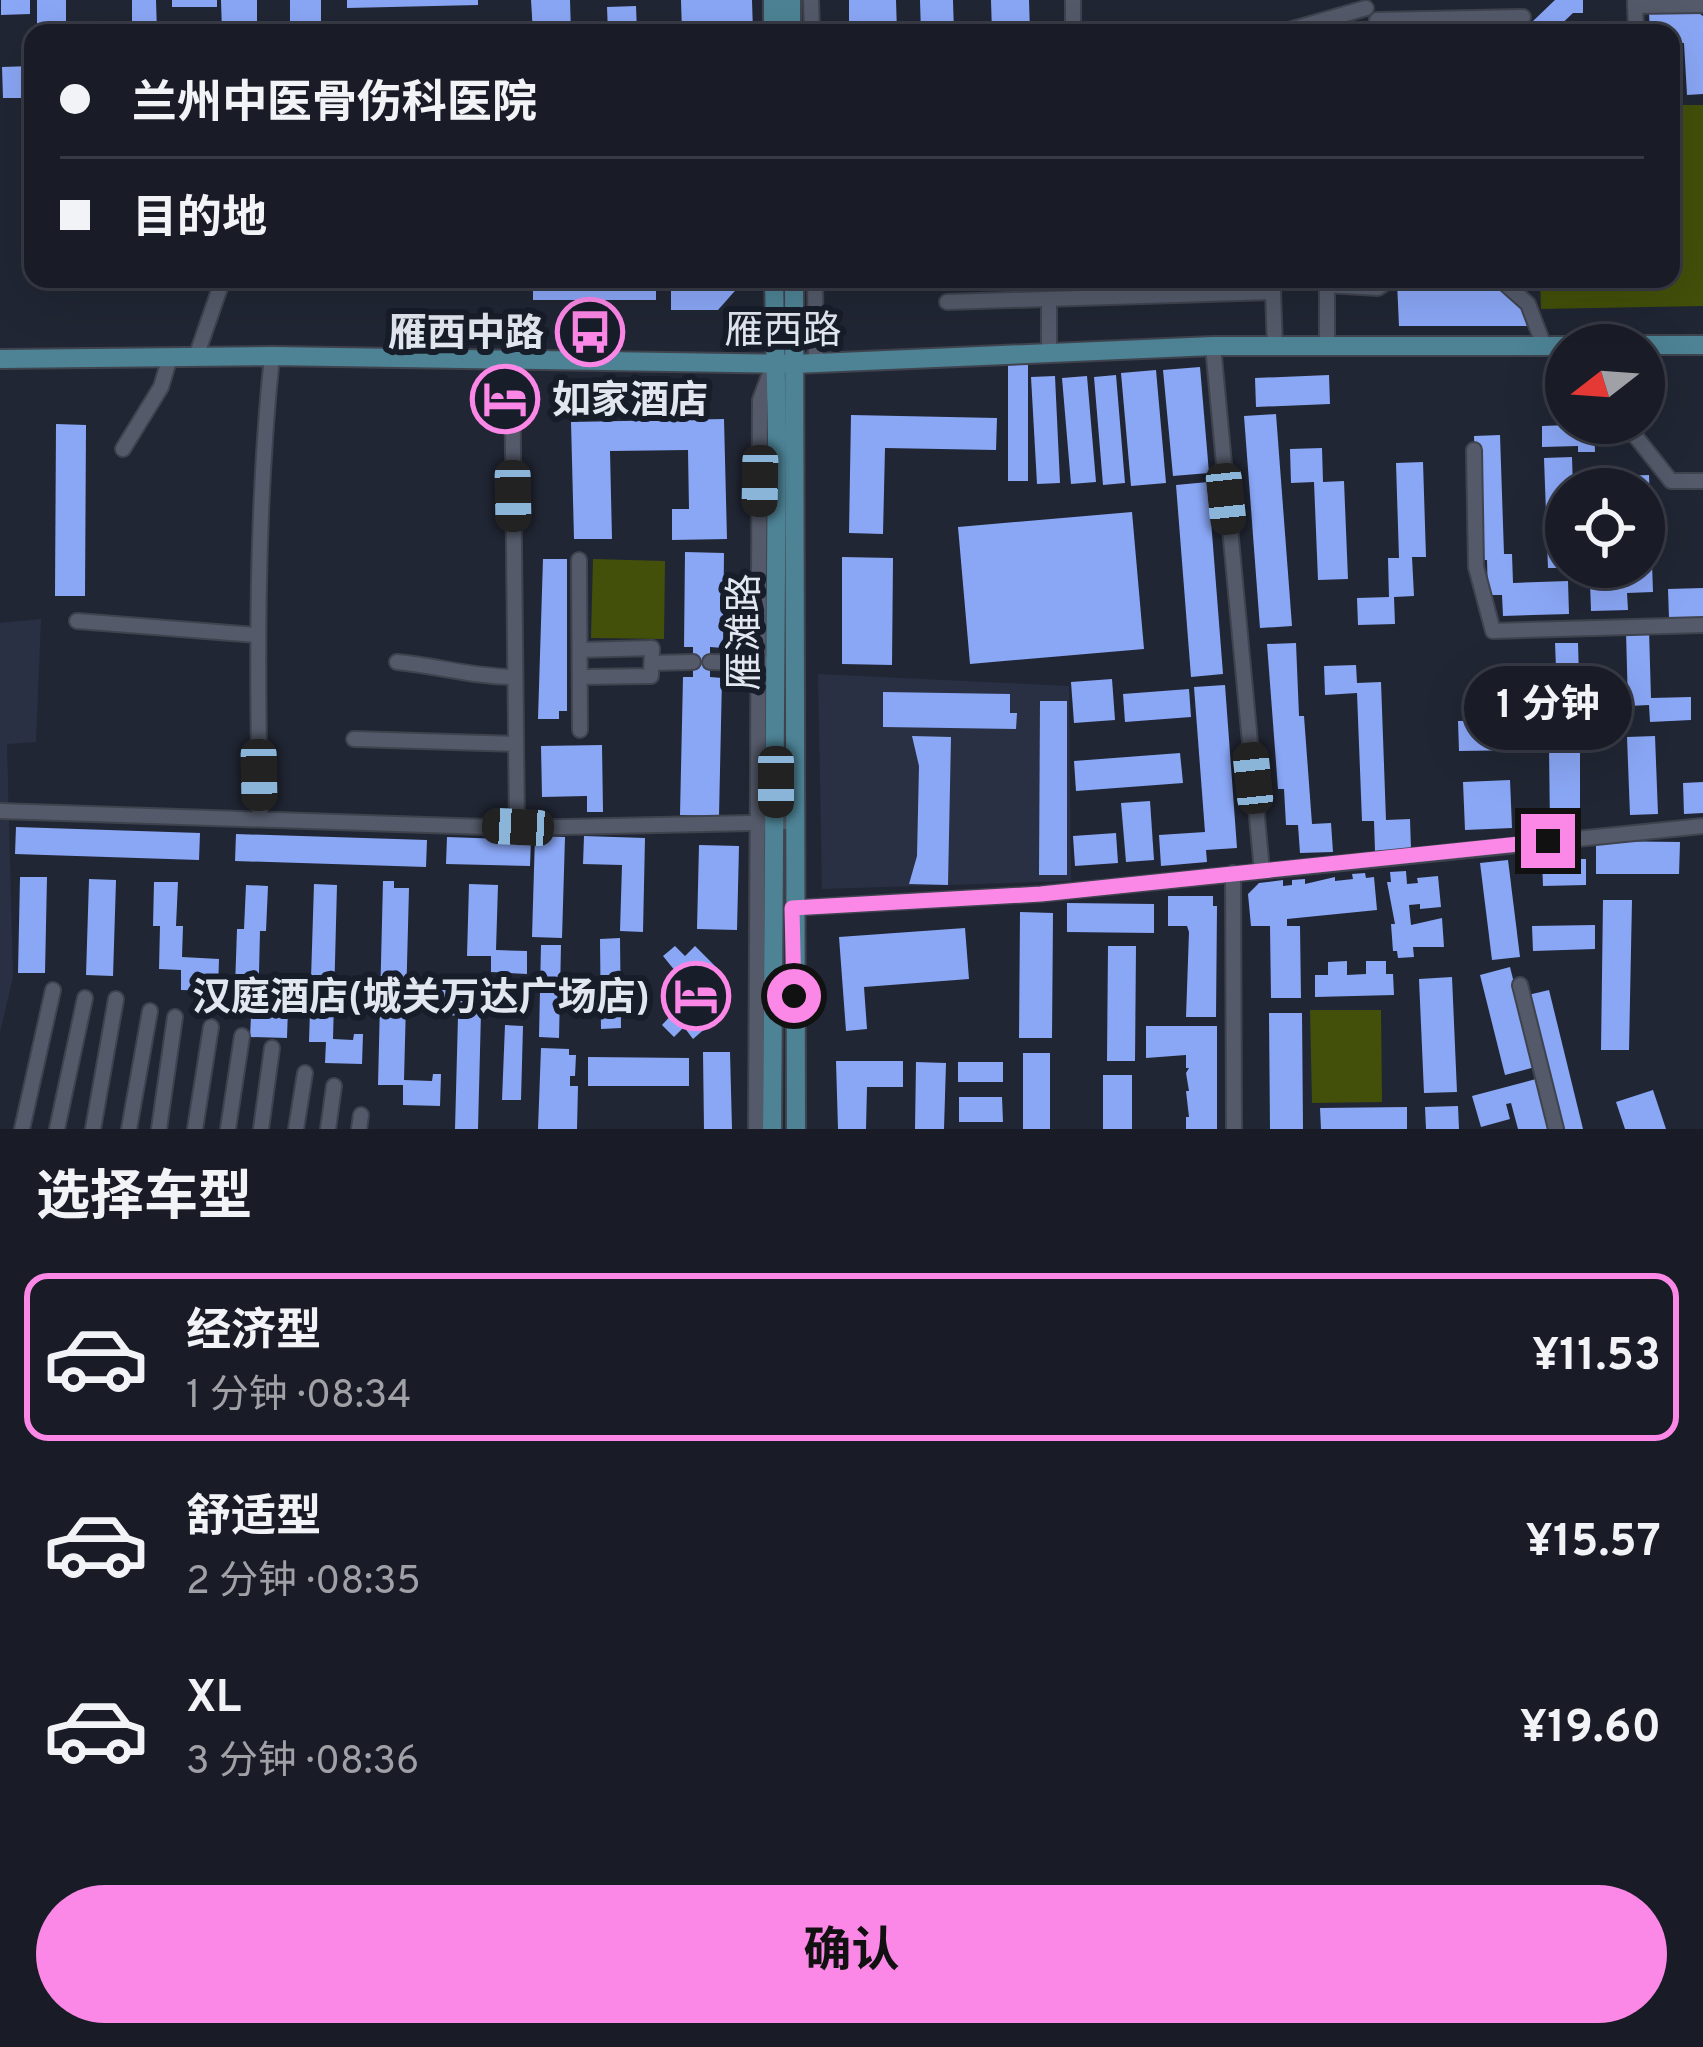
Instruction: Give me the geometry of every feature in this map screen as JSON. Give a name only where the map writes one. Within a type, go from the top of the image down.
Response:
[{"type":"main road","name":"雁滩路","points":[[775,288],[784,363]]},
{"type":"main road","name":"雁滩路","points":[[772,1129],[775,663],[784,363],[793,288]]},
{"type":"main road","points":[[1665,345],[1703,345]]},
{"type":"main road","name":"雁西路","points":[[0,359],[272,356],[816,363],[1213,346],[1544,346]]},
{"type":"main road","name":"雁滩路","points":[[776,821],[792,908],[796,1129]]},
{"type":"street","points":[[1635,3],[1703,5]]},
{"type":"street","points":[[1325,24],[1371,15],[1522,17]]},
{"type":"street","points":[[196,357],[220,288]]},
{"type":"street","points":[[815,288],[816,363]]},
{"type":"street","points":[[1327,288],[1327,347]]},
{"type":"street","points":[[1510,288],[1528,304],[1544,346]]},
{"type":"street","points":[[947,302],[1273,292],[1274,348]]},
{"type":"street","points":[[1049,299],[1049,355]]},
{"type":"street","points":[[1213,346],[1262,871]]},
{"type":"street","points":[[260,818],[260,472],[272,356]]},
{"type":"street","points":[[123,449],[161,387],[170,358]]},
{"type":"street","points":[[512,360],[518,827]]},
{"type":"street","points":[[1642,444],[1672,482],[1703,481]]},
{"type":"street","points":[[1474,450],[1475,567],[1493,631],[1703,625]]},
{"type":"street","points":[[579,560],[580,730]]},
{"type":"street","points":[[77,621],[257,634]]},
{"type":"street","points":[[580,650],[652,647],[651,676],[580,677]]},
{"type":"street","points":[[397,662],[459,669],[475,677],[515,677]]},
{"type":"street","points":[[652,663],[693,662]]},
{"type":"street","points":[[710,662],[775,663],[776,821],[756,1129]]},
{"type":"street","points":[[354,739],[516,744]]},
{"type":"street","points":[[0,811],[518,827],[776,821]]},
{"type":"street","points":[[792,908],[1041,894],[1703,826]]},
{"type":"street","points":[[1233,873],[1234,1129]]},
{"type":"street","points":[[1520,985],[1556,1129]]},
{"type":"street","points":[[22,1129],[53,989]]},
{"type":"street","points":[[57,1129],[85,998]]},
{"type":"street","points":[[93,1129],[116,999]]},
{"type":"street","points":[[130,1129],[150,1011]]},
{"type":"street","points":[[158,1129],[175,1018]]},
{"type":"street","points":[[195,1129],[211,1027]]},
{"type":"street","points":[[228,1129],[242,1036]]},
{"type":"street","points":[[261,1129],[272,1048]]},
{"type":"street","points":[[296,1129],[304,1073]]},
{"type":"street","points":[[328,1129],[334,1086]]},
{"type":"shaded area","points":[[41,619],[36,742],[7,744],[13,977],[0,1032],[0,623]]},
{"type":"shaded area","points":[[818,674],[1069,686],[1071,881],[822,889]]},
{"type":"green space","points":[[1680,105],[1703,105],[1703,306],[1541,309],[1540,288],[1680,288]]},
{"type":"green space","points":[[593,559],[665,561],[664,639],[591,638]]},
{"type":"green space","points":[[1310,1010],[1381,1010],[1382,1102],[1312,1103]]},
{"type":"building","points":[[1,0],[30,0],[30,14],[1,15]]},
{"type":"building","points":[[37,0],[66,0],[66,24],[37,24]]},
{"type":"building","points":[[132,0],[156,0],[157,24],[132,24]]},
{"type":"building","points":[[172,0],[217,0],[217,7],[172,7]]},
{"type":"building","points":[[221,0],[257,0],[257,24],[222,24]]},
{"type":"building","points":[[290,0],[321,0],[321,24],[290,24]]},
{"type":"building","points":[[347,0],[478,0],[478,5],[347,8]]},
{"type":"building","points":[[531,0],[570,0],[571,24],[532,24]]},
{"type":"building","points":[[681,0],[752,0],[753,24],[682,24]]},
{"type":"building","points":[[849,0],[896,0],[897,24],[849,24]]},
{"type":"building","points":[[920,0],[953,0],[954,24],[921,24]]},
{"type":"building","points":[[991,0],[1029,0],[1030,24],[992,24]]},
{"type":"building","points":[[1555,0],[1583,0],[1583,13],[1573,13],[1561,24],[1533,21]]},
{"type":"building","points":[[636,6],[637,24],[608,24],[607,7]]},
{"type":"building","points":[[1697,12],[1703,16],[1703,94],[1687,95],[1680,24],[1650,24],[1649,13]]},
{"type":"building","points":[[24,66],[24,98],[3,98],[2,67]]},
{"type":"building","points":[[533,288],[656,288],[656,300],[533,300]]},
{"type":"building","points":[[671,288],[737,288],[718,310],[671,310]]},
{"type":"building","points":[[1397,288],[1505,288],[1520,300],[1527,326],[1399,326]]},
{"type":"building","points":[[1008,365],[1028,365],[1028,481],[1008,481]]},
{"type":"building","points":[[1200,367],[1209,473],[1173,476],[1163,370]]},
{"type":"building","points":[[1156,370],[1166,483],[1131,486],[1121,373]]},
{"type":"building","points":[[1116,375],[1125,483],[1103,485],[1094,377]]},
{"type":"building","points":[[1329,375],[1330,404],[1256,407],[1255,378]]},
{"type":"building","points":[[1055,376],[1060,483],[1037,484],[1031,377]]},
{"type":"building","points":[[1087,376],[1096,482],[1071,484],[1062,378]]},
{"type":"building","points":[[1276,414],[1292,626],[1260,628],[1244,416]]},
{"type":"building","points":[[851,415],[997,418],[996,450],[885,448],[883,534],[849,533]]},
{"type":"building","points":[[724,419],[727,539],[672,540],[672,509],[689,509],[688,450],[610,451],[612,539],[574,539],[571,422]]},
{"type":"building","points":[[56,424],[86,425],[85,596],[55,596]]},
{"type":"building","points":[[1542,426],[1545,444],[1595,444],[1595,452],[1578,452],[1578,446],[1542,447]]},
{"type":"building","points":[[1500,435],[1504,554],[1512,554],[1513,583],[1545,582],[1545,588],[1568,588],[1569,614],[1503,616],[1502,595],[1488,595],[1487,560],[1478,560],[1474,436]]},
{"type":"building","points":[[1322,448],[1323,482],[1344,481],[1348,579],[1318,580],[1314,482],[1291,483],[1290,449]]},
{"type":"building","points":[[1572,457],[1572,468],[1545,468],[1545,486],[1544,458]]},
{"type":"building","points":[[1423,462],[1426,557],[1412,557],[1414,596],[1394,597],[1395,624],[1358,625],[1357,598],[1389,597],[1388,558],[1399,558],[1396,463]]},
{"type":"building","points":[[1208,482],[1223,674],[1191,677],[1176,485]]},
{"type":"building","points":[[1132,512],[1144,649],[970,664],[958,527]]},
{"type":"building","points":[[685,552],[724,553],[723,648],[710,647],[710,677],[722,678],[719,816],[680,815],[683,677],[693,677],[693,647],[684,647]]},
{"type":"building","points":[[842,557],[893,558],[892,665],[842,664]]},
{"type":"building","points":[[543,559],[567,559],[567,711],[559,711],[559,719],[538,719]]},
{"type":"building","points":[[1590,588],[1653,588],[1653,592],[1627,593],[1628,610],[1591,611]]},
{"type":"building","points":[[1703,588],[1703,617],[1669,618],[1668,589]]},
{"type":"building","points":[[1649,630],[1651,698],[1691,697],[1691,720],[1650,722],[1649,705],[1628,706],[1626,631]]},
{"type":"building","points":[[1296,643],[1312,824],[1331,823],[1333,852],[1300,853],[1298,825],[1286,825],[1284,789],[1278,789],[1267,644]]},
{"type":"building","points":[[1555,643],[1578,643],[1580,711],[1620,710],[1621,733],[1579,734],[1579,717],[1558,718]]},
{"type":"building","points":[[1356,665],[1357,683],[1381,682],[1386,820],[1410,819],[1411,849],[1375,851],[1374,821],[1362,821],[1357,693],[1325,695],[1324,666]]},
{"type":"building","points":[[1112,679],[1115,720],[1074,723],[1071,682]]},
{"type":"building","points":[[1225,685],[1237,848],[1206,850],[1207,862],[1161,866],[1159,835],[1205,832],[1194,687]]},
{"type":"building","points":[[1189,689],[1191,717],[1125,722],[1123,694]]},
{"type":"building","points":[[883,692],[1010,694],[1010,713],[1017,713],[1016,729],[883,727]]},
{"type":"building","points":[[1040,701],[1067,701],[1067,875],[1039,875]]},
{"type":"building","points":[[1529,720],[1530,750],[1459,751],[1458,721]]},
{"type":"building","points":[[912,736],[951,737],[948,885],[909,884],[917,856],[919,766]]},
{"type":"building","points":[[1655,736],[1658,814],[1630,815],[1627,737]]},
{"type":"building","points":[[602,745],[603,812],[587,812],[587,796],[542,797],[541,746]]},
{"type":"building","points":[[1549,746],[1580,746],[1580,828],[1550,828]]},
{"type":"building","points":[[1180,753],[1183,783],[1076,791],[1074,761]]},
{"type":"building","points":[[1510,780],[1512,828],[1465,830],[1463,782]]},
{"type":"building","points":[[1703,782],[1703,813],[1684,814],[1683,783]]},
{"type":"building","points":[[1150,801],[1154,860],[1126,862],[1121,803]]},
{"type":"building","points":[[16,827],[200,833],[199,860],[15,854]]},
{"type":"building","points":[[1116,833],[1118,863],[1075,866],[1073,836]]},
{"type":"building","points":[[236,834],[427,840],[426,867],[235,861]]},
{"type":"building","points":[[535,836],[565,837],[562,938],[532,937]]},
{"type":"building","points":[[584,836],[645,838],[643,932],[620,931],[622,865],[583,864]]},
{"type":"building","points":[[447,837],[531,840],[530,866],[446,864]]},
{"type":"building","points":[[1596,841],[1680,842],[1679,874],[1596,874]]},
{"type":"building","points":[[699,845],[739,846],[737,930],[697,929]]},
{"type":"building","points":[[1542,859],[1586,859],[1586,885],[1543,886]]},
{"type":"building","points":[[1508,860],[1520,957],[1492,960],[1480,863]]},
{"type":"building","points":[[1406,871],[1407,884],[1438,876],[1441,907],[1409,905],[1411,925],[1442,918],[1444,947],[1413,947],[1414,957],[1398,958],[1393,951],[1391,924],[1395,924],[1387,882],[1391,882],[1390,872]]},
{"type":"building","points":[[1365,873],[1366,878],[1374,877],[1377,910],[1287,919],[1287,926],[1300,926],[1301,998],[1271,998],[1270,926],[1251,926],[1248,894],[1259,883],[1283,880],[1283,886],[1305,879],[1305,884],[1335,877],[1335,881],[1353,879],[1352,874]]},
{"type":"building","points":[[20,877],[47,877],[45,973],[18,973]]},
{"type":"building","points":[[89,879],[116,880],[113,976],[86,975]]},
{"type":"building","points":[[383,881],[394,881],[394,888],[409,888],[404,1080],[432,1081],[433,1074],[441,1074],[440,1106],[403,1105],[403,1085],[378,1085]]},
{"type":"building","points":[[154,882],[178,882],[176,926],[183,926],[182,957],[219,959],[218,991],[181,990],[181,970],[159,969]]},
{"type":"building","points":[[314,884],[337,885],[333,1039],[353,1040],[354,1034],[363,1034],[362,1064],[325,1063],[326,1042],[309,1042]]},
{"type":"building","points":[[469,884],[498,885],[496,950],[527,951],[527,974],[491,972],[491,956],[467,956]]},
{"type":"building","points":[[246,885],[268,886],[266,931],[260,931],[258,1013],[279,1014],[279,1008],[288,1008],[287,1038],[250,1037],[251,1016],[234,1016],[237,929],[244,929]]},
{"type":"building","points":[[1168,896],[1213,896],[1213,906],[1217,906],[1216,1017],[1186,1017],[1189,932],[1187,926],[1168,926]]},
{"type":"building","points":[[1603,900],[1632,900],[1629,1050],[1601,1050]]},
{"type":"building","points":[[1067,903],[1154,904],[1154,933],[1067,932]]},
{"type":"building","points":[[1020,912],[1053,913],[1052,1038],[1019,1038]]},
{"type":"building","points":[[1595,925],[1595,949],[1533,951],[1532,926]]},
{"type":"building","points":[[965,928],[969,979],[864,987],[867,1029],[846,1031],[839,937]]},
{"type":"building","points":[[620,938],[621,1028],[601,1029],[600,939]]},
{"type":"building","points":[[541,945],[561,945],[559,1038],[539,1037]]},
{"type":"building","points":[[675,946],[685,956],[695,946],[717,968],[709,975],[709,1014],[715,1020],[693,1039],[684,1027],[674,1037],[662,1025],[676,1010],[676,972],[663,956]]},
{"type":"building","points":[[1108,946],[1136,946],[1135,1061],[1107,1061]]},
{"type":"building","points":[[1347,961],[1347,975],[1366,974],[1366,961],[1386,961],[1386,974],[1393,974],[1394,995],[1315,997],[1315,975],[1328,975],[1328,962]]},
{"type":"building","points":[[1510,967],[1535,1067],[1505,1075],[1480,975]]},
{"type":"building","points":[[1452,977],[1457,1092],[1424,1093],[1419,979]]},
{"type":"building","points":[[425,986],[466,987],[465,1012],[481,1012],[478,1129],[455,1129],[458,1016],[424,1012]]},
{"type":"building","points":[[1549,990],[1583,1129],[1560,1129],[1528,995]]},
{"type":"building","points":[[1269,1013],[1302,1013],[1303,1129],[1270,1129]]},
{"type":"building","points":[[505,1025],[523,1026],[521,1100],[502,1100]]},
{"type":"building","points":[[1146,1026],[1217,1026],[1217,1129],[1186,1129],[1186,1055],[1146,1058]]},
{"type":"building","points":[[541,1048],[569,1049],[569,1055],[576,1055],[570,1086],[578,1086],[577,1129],[538,1129]]},
{"type":"building","points":[[703,1052],[730,1052],[732,1129],[704,1129]]},
{"type":"building","points":[[1023,1053],[1050,1053],[1050,1129],[1023,1129]]},
{"type":"building","points":[[588,1057],[689,1058],[689,1086],[588,1086]]},
{"type":"building","points":[[836,1061],[903,1061],[903,1087],[867,1087],[866,1129],[838,1129]]},
{"type":"building","points":[[916,1062],[946,1063],[944,1129],[915,1129]]},
{"type":"building","points":[[958,1062],[1003,1062],[1003,1082],[958,1082]]},
{"type":"building","points":[[1103,1075],[1132,1075],[1132,1129],[1103,1129]]},
{"type":"building","points":[[1536,1079],[1549,1129],[1518,1129],[1511,1103],[1506,1104],[1510,1119],[1481,1127],[1472,1096]]},
{"type":"building","points":[[1653,1090],[1666,1129],[1625,1129],[1616,1102]]},
{"type":"building","points":[[959,1097],[1002,1097],[1003,1122],[959,1122]]},
{"type":"building","points":[[1458,1106],[1459,1129],[1426,1129],[1425,1107]]},
{"type":"building","points":[[1407,1107],[1407,1129],[1321,1129],[1320,1108]]},
{"type":"place","name":"雁西中路","points":[[590,332]]},
{"type":"place","name":"如家酒店","points":[[505,399]]},
{"type":"place","name":"汉庭酒店(城关万达广场店)","points":[[696,996]]},
{"type":"route","points":[[794,996],[792,908],[1041,894],[1548,841]]}]
